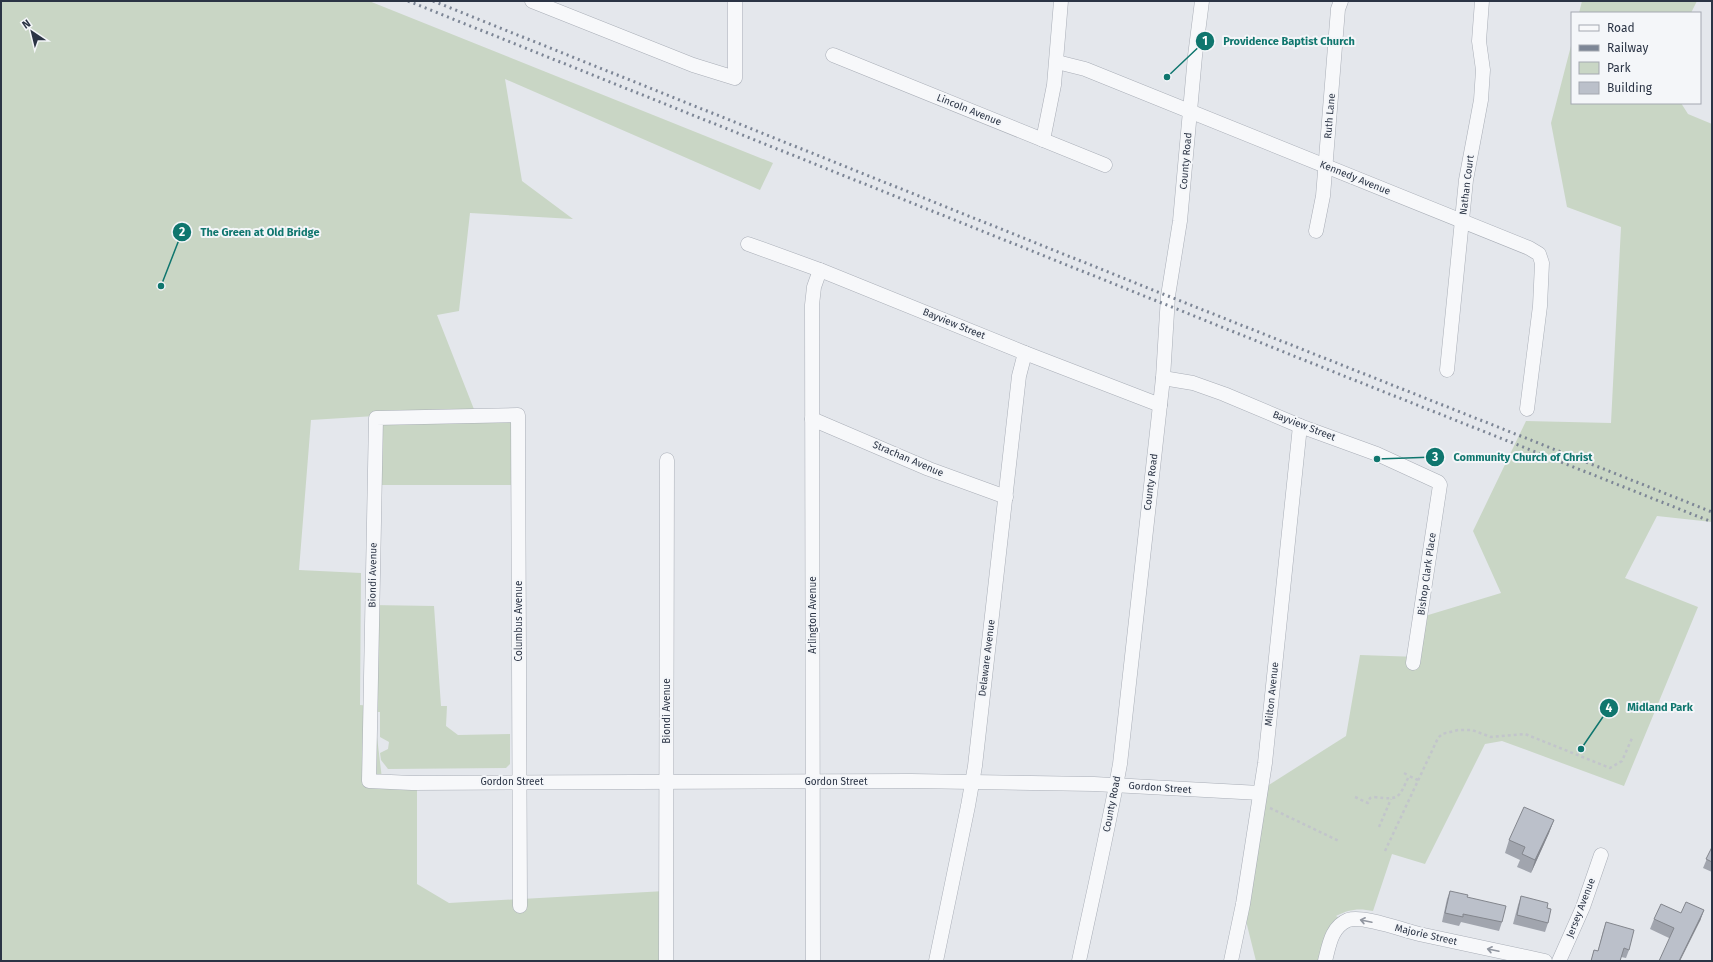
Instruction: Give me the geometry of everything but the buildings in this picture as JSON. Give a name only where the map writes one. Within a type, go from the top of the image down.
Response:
[{"type":"street","points":[[532,1],[693,65],[735,78],[735,1]]},
{"type":"street","points":[[1043,140],[1052,98],[1057,62],[1061,1]]},
{"type":"street","name":"County Road","points":[[1079,961],[1116,785],[1133,658],[1163,378],[1168,296],[1180,221],[1202,1]]},
{"type":"street","name":"Ruth Lane","points":[[1316,231],[1323,196],[1338,9],[1341,1]]},
{"type":"street","name":"Nathan Court","points":[[1447,370],[1466,180],[1481,100],[1483,70],[1479,42],[1482,1]]},
{"type":"street","name":"Lincoln Avenue","points":[[833,54],[1105,165]]},
{"type":"street","name":"Kennedy Avenue","points":[[1057,62],[1085,69],[1463,221],[1529,248],[1538,254],[1542,258],[1540,306],[1527,409]]},
{"type":"street","name":"Bayview Street","points":[[748,244],[820,270],[1025,353],[1160,405]]},
{"type":"street","name":"Arlington Avenue","points":[[813,961],[812,305],[814,287],[820,270]]},
{"type":"street","name":"Delaware Avenue","points":[[936,961],[972,782],[1019,376],[1025,353]]},
{"type":"street","name":"Bayview Street","points":[[1163,378],[1193,383],[1224,394],[1300,426],[1377,454],[1438,482],[1440,485]]},
{"type":"street","name":"Columbus Avenue","points":[[439,416],[518,415],[520,906]]},
{"type":"street","name":"Biondi Avenue","points":[[369,781],[376,418],[439,416]]},
{"type":"street","name":"Strachan Avenue","points":[[812,419],[929,469],[1006,497]]},
{"type":"street","name":"Milton Avenue","points":[[1231,961],[1243,904],[1260,793],[1300,426]]},
{"type":"street","name":"Biondi Avenue","points":[[666,460],[666,961]]},
{"type":"street","name":"Bishop Clark Place","points":[[1413,663],[1440,485]]},
{"type":"street","name":"Gordon Street","points":[[369,781],[412,783],[519,781],[972,782],[1116,785],[1260,793]]},
{"type":"street","name":"Jersey Avenue","points":[[1559,961],[1583,907],[1601,854]]},
{"type":"street","name":"Majorie Street","points":[[1326,957],[1332,935],[1338,926],[1348,920],[1361,919],[1417,934],[1545,961]]},
{"type":"path","points":[[1384,851],[1438,738],[1442,734],[1458,730],[1472,730],[1491,738],[1525,734],[1610,768],[1622,762],[1632,736]]},
{"type":"path","points":[[1404,773],[1418,780]]},
{"type":"path","points":[[1355,797],[1368,804],[1370,798],[1374,797],[1391,799],[1400,796],[1409,776]]},
{"type":"path","points":[[1379,827],[1391,799]]},
{"type":"path","points":[[1286,815],[1339,841]]},
{"type":"green space","points":[[1,1],[369,1],[773,163],[760,190],[505,79],[522,181],[573,219],[470,213],[459,311],[437,315],[477,417],[523,418],[522,485],[380,485],[375,416],[311,420],[299,570],[361,573],[360,705],[373,706],[371,605],[434,606],[441,706],[447,706],[446,726],[458,735],[510,734],[510,764],[506,768],[388,769],[381,760],[380,753],[388,749],[389,742],[380,737],[380,712],[374,712],[383,787],[417,787],[417,884],[449,903],[665,891],[665,961],[1,961]]},
{"type":"green space","points":[[1582,1],[1697,1],[1692,12],[1579,12]]},
{"type":"green space","points":[[1571,46],[1571,104],[1682,104],[1688,114],[1712,124],[1712,522],[1657,516],[1625,578],[1698,607],[1624,786],[1502,741],[1485,744],[1425,864],[1392,854],[1373,911],[1354,910],[1336,916],[1343,920],[1330,961],[1256,961],[1244,913],[1264,788],[1346,736],[1360,655],[1419,657],[1425,616],[1501,593],[1473,531],[1526,421],[1611,423],[1621,227],[1567,207],[1551,123]]},
{"type":"railway","points":[[408,1],[1712,522]]},
{"type":"railway","points":[[433,1],[1168,296],[1712,512]]},
{"type":"place","name":"Providence Baptist Church","points":[[1167,77]]},
{"type":"place","name":"The Green at Old Bridge","points":[[161,286]]},
{"type":"place","name":"Community Church of Christ","points":[[1377,459]]},
{"type":"place","name":"Midland Park","points":[[1581,749]]}]
